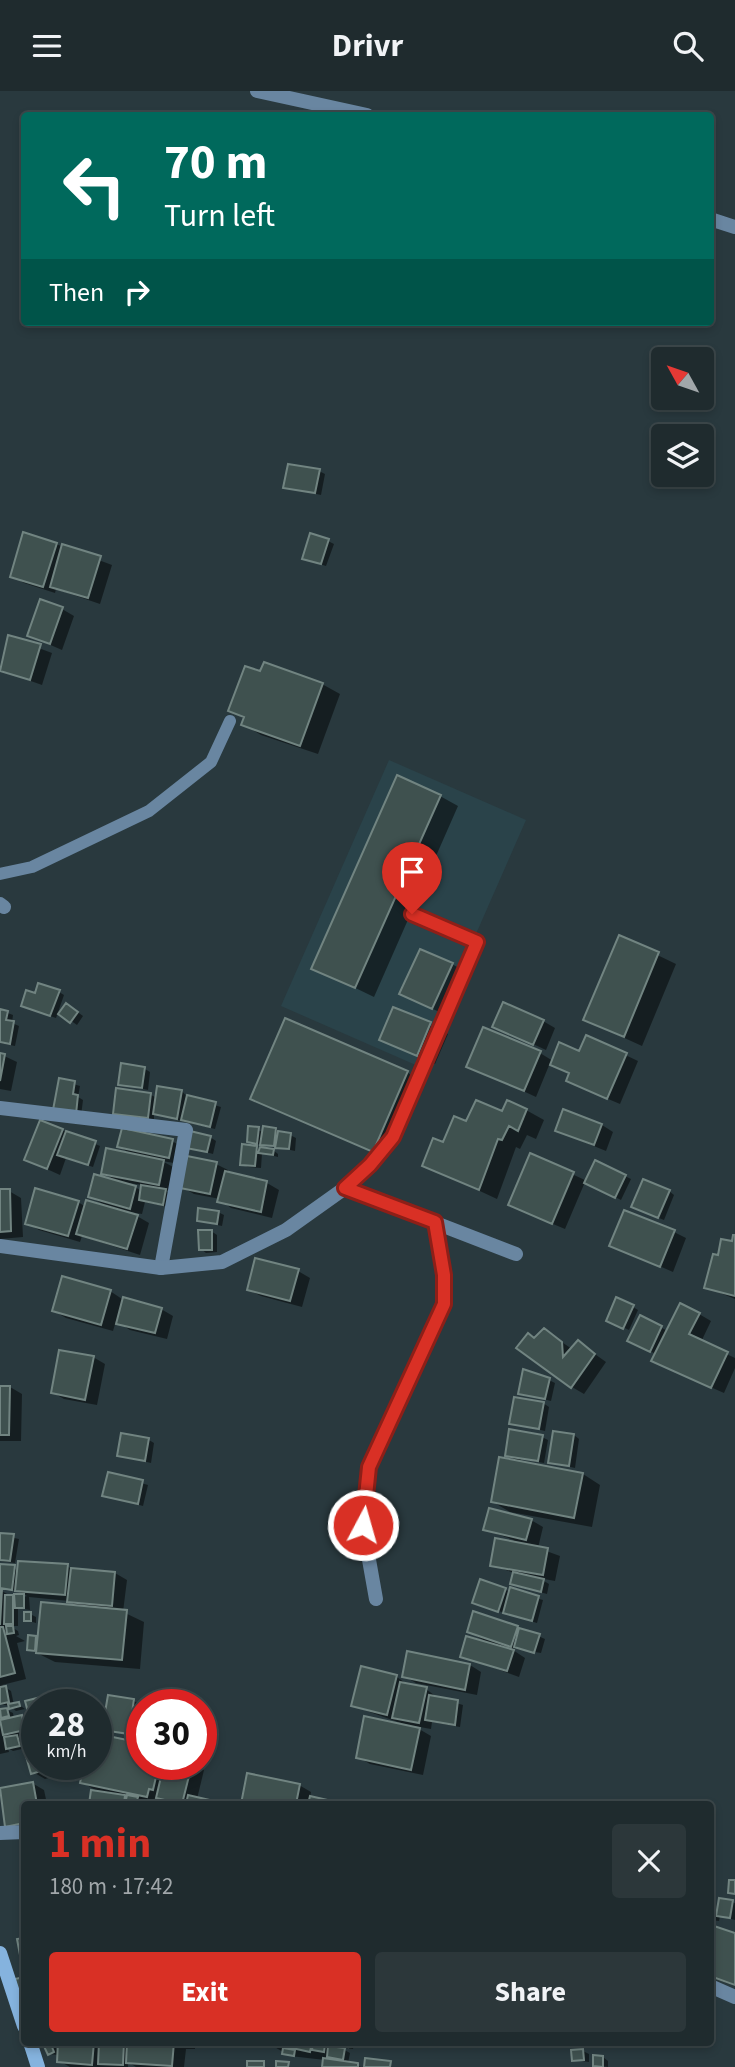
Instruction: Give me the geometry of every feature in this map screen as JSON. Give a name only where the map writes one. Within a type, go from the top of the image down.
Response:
[{"type":"main road","points":[[0,1953],[21,2017]]},
{"type":"main road","points":[[31,2046],[38,2067]]},
{"type":"street","points":[[257,91],[353,112]]},
{"type":"street","points":[[714,220],[735,227]]},
{"type":"street","points":[[0,1246],[161,1268],[222,1262],[286,1230],[345,1188],[370,1165],[393,1137],[477,942]]},
{"type":"street","points":[[0,1108],[186,1130],[161,1268]]},
{"type":"street","points":[[345,1188],[516,1254]]},
{"type":"street","points":[[376,1599],[363,1525],[369,1467],[444,1304],[444,1275],[435,1222]]},
{"type":"street","points":[[0,1833],[21,1832]]},
{"type":"street","points":[[714,1988],[735,1997]]},
{"type":"lane","points":[[0,874],[32,867],[149,811],[211,762],[230,721]]},
{"type":"lane","points":[[412,914],[477,942]]},
{"type":"shaded area","points":[[389,760],[526,820],[418,1066],[281,1006]]},
{"type":"building","points":[[288,464],[320,469],[315,493],[283,488]]},
{"type":"building","points":[[23,532],[57,543],[43,587],[10,577]]},
{"type":"building","points":[[310,533],[329,539],[321,564],[302,559]]},
{"type":"building","points":[[62,544],[101,556],[88,598],[50,587]]},
{"type":"building","points":[[40,599],[63,607],[50,644],[27,636]]},
{"type":"building","points":[[8,635],[41,644],[30,680],[0,671]]},
{"type":"building","points":[[264,662],[323,683],[300,746],[241,725],[244,717],[228,711],[245,666],[260,671]]},
{"type":"building","points":[[397,775],[441,795],[355,988],[311,969]]},
{"type":"building","points":[[619,935],[659,952],[624,1037],[583,1020]]},
{"type":"building","points":[[420,949],[453,963],[432,1009],[399,994]]},
{"type":"building","points":[[38,983],[60,990],[50,1016],[21,1006],[26,990],[35,993]]},
{"type":"building","points":[[503,1002],[544,1020],[533,1045],[492,1027]]},
{"type":"building","points":[[66,1003],[78,1012],[70,1023],[58,1014]]},
{"type":"building","points":[[393,1007],[431,1022],[417,1056],[379,1040]]},
{"type":"building","points":[[0,1009],[8,1011],[6,1020],[14,1021],[10,1044],[0,1042]]},
{"type":"building","points":[[285,1018],[408,1071],[373,1152],[250,1099]]},
{"type":"building","points":[[483,1027],[541,1051],[524,1091],[466,1067]]},
{"type":"building","points":[[586,1035],[627,1053],[607,1099],[566,1081],[569,1073],[550,1065],[559,1042],[579,1051]]},
{"type":"building","points":[[0,1053],[5,1054],[0,1081]]},
{"type":"building","points":[[121,1063],[145,1067],[142,1088],[118,1085]]},
{"type":"building","points":[[59,1078],[75,1081],[73,1094],[78,1095],[76,1114],[53,1110]]},
{"type":"building","points":[[157,1086],[182,1090],[177,1119],[153,1114]]},
{"type":"building","points":[[116,1088],[151,1093],[148,1118],[113,1114]]},
{"type":"building","points":[[187,1095],[216,1102],[210,1127],[181,1120]]},
{"type":"building","points":[[476,1100],[502,1111],[507,1100],[527,1109],[518,1131],[509,1126],[502,1140],[498,1139],[479,1190],[422,1166],[433,1138],[443,1142],[454,1116],[466,1121]]},
{"type":"building","points":[[563,1109],[602,1124],[594,1145],[555,1131]]},
{"type":"building","points":[[40,1120],[63,1129],[47,1169],[24,1160]]},
{"type":"building","points":[[248,1126],[259,1127],[257,1144],[247,1142]]},
{"type":"building","points":[[263,1126],[276,1128],[274,1146],[260,1145]]},
{"type":"building","points":[[122,1128],[173,1139],[169,1158],[117,1147]]},
{"type":"building","points":[[66,1131],[96,1141],[88,1165],[57,1155]]},
{"type":"building","points":[[190,1131],[211,1136],[207,1152],[186,1148]]},
{"type":"building","points":[[278,1131],[291,1133],[289,1149],[275,1148]]},
{"type":"building","points":[[242,1144],[257,1146],[255,1166],[240,1165]]},
{"type":"building","points":[[260,1147],[274,1149],[273,1155],[258,1153]]},
{"type":"building","points":[[106,1148],[164,1160],[159,1185],[101,1174]]},
{"type":"building","points":[[530,1153],[574,1172],[552,1224],[508,1205]]},
{"type":"building","points":[[187,1156],[217,1162],[210,1194],[180,1188]]},
{"type":"building","points":[[595,1160],[626,1175],[615,1198],[584,1183]]},
{"type":"building","points":[[225,1171],[267,1181],[261,1212],[217,1202]]},
{"type":"building","points":[[94,1174],[136,1186],[130,1209],[88,1197]]},
{"type":"building","points":[[643,1179],[670,1190],[658,1218],[631,1207]]},
{"type":"building","points":[[141,1185],[166,1189],[163,1205],[139,1200]]},
{"type":"building","points":[[35,1188],[79,1201],[68,1236],[25,1224]]},
{"type":"building","points":[[0,1189],[10,1189],[11,1231],[0,1232]]},
{"type":"building","points":[[86,1200],[138,1215],[127,1249],[76,1234]]},
{"type":"building","points":[[198,1208],[219,1211],[217,1224],[197,1221]]},
{"type":"building","points":[[624,1210],[675,1230],[660,1267],[609,1246]]},
{"type":"building","points":[[198,1230],[212,1230],[212,1250],[199,1250]]},
{"type":"building","points":[[733,1235],[735,1296],[704,1288],[713,1254],[718,1255],[721,1239],[732,1241]]},
{"type":"building","points":[[255,1258],[299,1269],[290,1301],[247,1290]]},
{"type":"building","points":[[62,1276],[111,1290],[101,1325],[52,1311]]},
{"type":"building","points":[[123,1297],[162,1308],[155,1333],[116,1324]]},
{"type":"building","points":[[616,1297],[634,1305],[623,1329],[606,1321]]},
{"type":"building","points":[[680,1303],[700,1313],[689,1334],[728,1352],[711,1388],[651,1361]]},
{"type":"building","points":[[640,1315],[662,1326],[650,1352],[627,1341]]},
{"type":"building","points":[[544,1328],[562,1342],[563,1357],[578,1340],[595,1354],[571,1388],[516,1348],[528,1333],[534,1338]]},
{"type":"building","points":[[59,1350],[94,1356],[85,1400],[51,1393]]},
{"type":"building","points":[[523,1369],[550,1378],[545,1399],[518,1394]]},
{"type":"building","points":[[0,1386],[10,1386],[9,1435],[0,1435]]},
{"type":"building","points":[[514,1397],[544,1402],[539,1429],[509,1424]]},
{"type":"building","points":[[509,1429],[543,1435],[538,1461],[505,1456]]},
{"type":"building","points":[[553,1431],[574,1434],[569,1466],[548,1463]]},
{"type":"building","points":[[121,1433],[149,1438],[145,1461],[117,1456]]},
{"type":"building","points":[[499,1457],[583,1473],[574,1518],[491,1502]]},
{"type":"building","points":[[108,1472],[143,1480],[138,1504],[102,1496]]},
{"type":"building","points":[[489,1508],[532,1519],[526,1540],[483,1530]]},
{"type":"building","points":[[0,1533],[14,1534],[10,1561],[0,1560]]},
{"type":"building","points":[[495,1538],[548,1548],[543,1575],[490,1566]]},
{"type":"building","points":[[18,1561],[68,1564],[65,1595],[15,1591]]},
{"type":"building","points":[[0,1564],[15,1565],[12,1590],[0,1588]]},
{"type":"building","points":[[71,1568],[115,1572],[112,1606],[67,1602]]},
{"type":"building","points":[[513,1572],[544,1579],[541,1592],[510,1584]]},
{"type":"building","points":[[480,1579],[506,1588],[498,1612],[472,1603]]},
{"type":"building","points":[[510,1587],[539,1596],[532,1621],[503,1613]]},
{"type":"building","points":[[0,1589],[2,1589],[0,1625]]},
{"type":"building","points":[[14,1594],[24,1594],[24,1608],[15,1608]]},
{"type":"building","points":[[5,1595],[13,1595],[13,1624],[4,1624]]},
{"type":"building","points":[[41,1602],[127,1610],[122,1660],[36,1653]]},
{"type":"building","points":[[473,1611],[518,1626],[511,1647],[467,1632]]},
{"type":"building","points":[[24,1612],[31,1612],[31,1621],[24,1621]]},
{"type":"building","points":[[6,1626],[13,1626],[14,1633],[7,1634]]},
{"type":"building","points":[[0,1627],[3,1627],[15,1673],[0,1677]]},
{"type":"building","points":[[519,1628],[540,1634],[534,1653],[514,1647]]},
{"type":"building","points":[[28,1635],[36,1636],[35,1651],[27,1650]]},
{"type":"building","points":[[466,1636],[514,1650],[507,1671],[460,1657]]},
{"type":"building","points":[[407,1651],[470,1664],[465,1690],[402,1677]]},
{"type":"building","points":[[361,1666],[397,1675],[387,1715],[351,1706]]},
{"type":"building","points":[[400,1682],[427,1687],[419,1723],[392,1718]]},
{"type":"building","points":[[6,1686],[9,1702],[0,1704],[0,1687]]},
{"type":"building","points":[[429,1695],[458,1700],[455,1725],[425,1720]]},
{"type":"building","points":[[112,1696],[126,1698],[126,1734],[112,1731]]},
{"type":"building","points":[[19,1702],[20,1706],[9,1709],[8,1704]]},
{"type":"building","points":[[7,1708],[9,1716],[1,1718],[0,1709]]},
{"type":"building","points":[[21,1715],[21,1731],[3,1735],[0,1720]]},
{"type":"building","points":[[364,1716],[420,1728],[411,1770],[356,1758]]},
{"type":"building","points":[[17,1735],[20,1746],[6,1749],[4,1737]]},
{"type":"building","points":[[112,1737],[126,1740],[126,1780],[155,1780],[153,1790],[149,1789],[147,1797],[80,1783],[81,1780],[112,1780]]},
{"type":"building","points":[[247,1773],[300,1784],[297,1801],[242,1801]]},
{"type":"building","points":[[160,1780],[188,1780],[183,1801],[156,1798]]},
{"type":"building","points":[[33,1782],[36,1801],[21,1801],[21,1824],[5,1827],[0,1788]]},
{"type":"building","points":[[91,1790],[125,1795],[124,1801],[89,1801]]},
{"type":"building","points":[[127,1795],[138,1797],[137,1801],[126,1801]]},
{"type":"building","points":[[188,1795],[214,1801],[187,1801]]},
{"type":"building","points":[[310,1796],[332,1801],[309,1801]]},
{"type":"building","points":[[729,1880],[735,1880],[735,1894],[728,1893]]},
{"type":"building","points":[[719,1898],[733,1900],[730,1918],[716,1916]]},
{"type":"building","points":[[714,1926],[735,1933],[735,1985],[714,1977]]},
{"type":"building","points":[[21,1938],[20,1955],[17,1939]]},
{"type":"building","points":[[21,1978],[21,2000],[19,2000],[15,1979]]},
{"type":"building","points":[[44,2046],[52,2046],[54,2052],[48,2055]]},
{"type":"building","points":[[58,2046],[94,2046],[92,2065],[57,2062]]},
{"type":"building","points":[[99,2046],[124,2046],[123,2065],[98,2064]]},
{"type":"building","points":[[127,2046],[174,2046],[172,2066],[126,2063]]},
{"type":"building","points":[[283,2046],[311,2046],[310,2052]]},
{"type":"building","points":[[313,2046],[325,2046],[324,2052],[312,2050]]},
{"type":"building","points":[[328,2046],[345,2048],[343,2060],[327,2057]]},
{"type":"building","points":[[283,2048],[295,2050],[294,2056],[282,2054]]},
{"type":"building","points":[[583,2049],[584,2060],[572,2061],[571,2050]]},
{"type":"building","points":[[593,2055],[603,2056],[603,2067],[593,2066]]},
{"type":"building","points":[[323,2058],[358,2063],[358,2067],[322,2067]]},
{"type":"building","points":[[365,2058],[391,2061],[390,2067],[364,2067]]},
{"type":"building","points":[[247,2061],[264,2061],[264,2067],[247,2067]]},
{"type":"building","points":[[276,2061],[289,2062],[288,2067],[276,2067]]},
{"type":"route","points":[[363,1525],[369,1467],[444,1304],[444,1275],[435,1222],[345,1188],[370,1165],[393,1137],[477,942],[412,914]]}]
